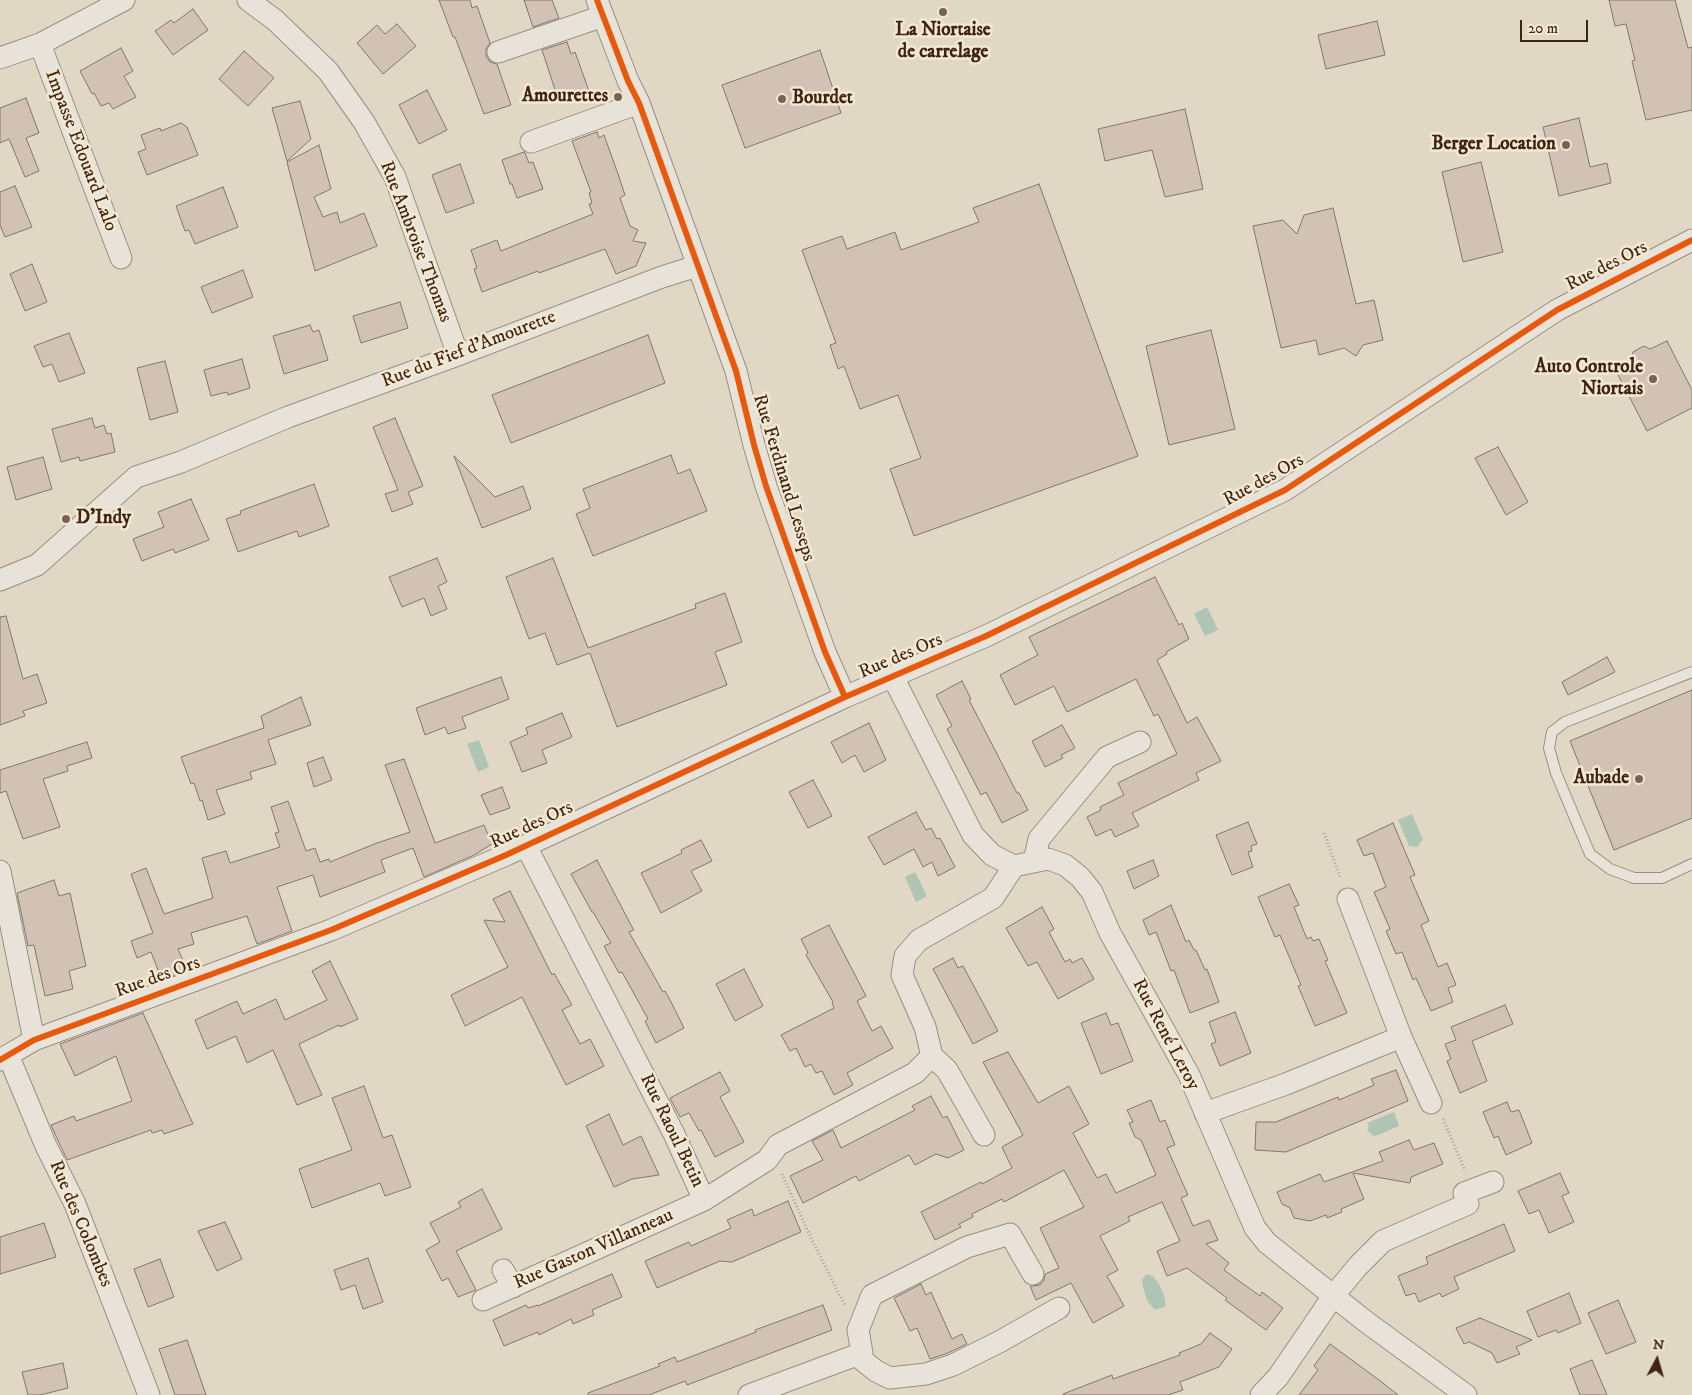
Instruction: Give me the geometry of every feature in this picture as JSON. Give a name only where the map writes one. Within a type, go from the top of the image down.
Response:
[{"type":"street","points":[[0,58],[40,44],[124,0]]},
{"type":"street","name":"Rue Ambroise Thomas","points":[[248,0],[275,20],[328,71],[364,122],[395,177],[458,355]]},
{"type":"street","points":[[498,52],[600,8],[639,102],[697,266]]},
{"type":"street","name":"Impasse Edouard Lalo","points":[[40,44],[121,258]]},
{"type":"street","points":[[531,142],[639,102]]},
{"type":"street","name":"Rue des Ors","points":[[4,1058],[34,1040],[330,930],[526,846],[845,697],[986,636],[1286,490],[1557,310],[1692,240]]},
{"type":"street","name":"Rue du Fief d'Amourette","points":[[0,580],[37,565],[136,477],[181,462],[288,417],[458,355],[662,276],[697,266]]},
{"type":"street","name":"Rue Ferdinand Lesseps","points":[[697,266],[736,371],[766,486],[825,652],[845,697]]},
{"type":"street","name":"Rue René Leroy","points":[[893,677],[973,835],[992,855],[1024,864],[1048,859],[1065,865],[1080,877],[1092,892],[1110,933],[1189,1075],[1255,1228],[1267,1243],[1365,1321],[1466,1395]]},
{"type":"street","points":[[984,1135],[947,1070],[932,1056],[925,1027],[902,975],[905,956],[919,940],[993,898],[1024,864],[1039,839],[1107,757],[1140,742]]},
{"type":"street","name":"Rue Raoul Betin","points":[[526,846],[674,1134],[704,1200],[768,1160],[778,1145],[915,1073],[932,1056]]},
{"type":"street","points":[[0,871],[34,1040]]},
{"type":"street","points":[[1348,899],[1401,1037],[1431,1103]]},
{"type":"street","points":[[1206,1113],[1286,1084],[1401,1037]]},
{"type":"street","name":"Rue des Colombes","points":[[4,1058],[75,1204],[149,1395]]},
{"type":"street","points":[[1262,1395],[1278,1376],[1334,1295],[1358,1266],[1383,1241],[1468,1204],[1464,1194],[1492,1182]]},
{"type":"street","name":"Rue Gaston Villanneau","points":[[483,1300],[508,1279],[704,1200]]},
{"type":"street","points":[[749,1395],[862,1353],[858,1330],[872,1295],[967,1247],[1010,1234],[1034,1274]]},
{"type":"street","points":[[856,1355],[876,1371],[890,1378],[926,1374],[953,1365],[999,1342],[1059,1308]]},
{"type":"lane","points":[[1692,672],[1566,722],[1552,732],[1549,748],[1556,773],[1590,854],[1610,869],[1634,878],[1662,878],[1692,864]]},
{"type":"path","points":[[1324,833],[1348,899]]},
{"type":"path","points":[[1431,1103],[1440,1111],[1472,1190]]},
{"type":"path","points":[[768,1160],[784,1177],[811,1238],[848,1312]]},
{"type":"shaded area","points":[[1207,607],[1218,630],[1205,636],[1194,614]]},
{"type":"shaded area","points":[[479,740],[489,767],[478,772],[467,744]]},
{"type":"shaded area","points":[[1412,814],[1423,840],[1418,847],[1409,846],[1398,820]]},
{"type":"shaded area","points":[[915,872],[927,896],[916,902],[905,877]]},
{"type":"shaded area","points":[[1394,1112],[1399,1126],[1373,1137],[1367,1131],[1369,1126],[1367,1123]]},
{"type":"shaded area","points":[[1146,1274],[1153,1276],[1159,1284],[1166,1306],[1155,1310],[1148,1302],[1142,1280]]},
{"type":"building","points":[[439,0],[470,0],[472,8],[477,6],[490,43],[486,49],[486,56],[490,62],[497,64],[511,105],[484,114]]},
{"type":"building","points":[[524,0],[552,0],[559,18],[533,27]]},
{"type":"building","points":[[1609,0],[1675,0],[1688,48],[1692,47],[1692,110],[1646,120],[1632,61],[1635,60],[1626,24],[1615,26]]},
{"type":"building","points":[[193,9],[208,30],[173,55],[155,31],[171,20],[174,23]]},
{"type":"building","points":[[1377,21],[1385,55],[1326,69],[1318,35]]},
{"type":"building","points":[[397,24],[416,46],[383,74],[357,43],[377,25],[385,34]]},
{"type":"building","points":[[567,42],[571,54],[575,52],[589,91],[559,102],[542,50]]},
{"type":"building","points":[[121,48],[133,71],[124,76],[136,97],[113,109],[109,103],[101,106],[94,93],[92,94],[80,71]]},
{"type":"building","name":"Bourdet","points":[[820,50],[841,113],[745,148],[722,85]]},
{"type":"building","points":[[244,51],[274,78],[248,106],[219,79]]},
{"type":"building","points":[[427,90],[447,130],[419,144],[399,105]]},
{"type":"building","points":[[26,98],[39,133],[26,138],[39,171],[25,177],[9,139],[0,143],[0,108]]},
{"type":"building","points":[[300,101],[311,139],[287,161],[272,108]]},
{"type":"building","points":[[1185,109],[1203,189],[1165,197],[1152,150],[1105,161],[1098,129]]},
{"type":"building","name":"Berger Location","points":[[1579,118],[1590,167],[1607,163],[1611,183],[1559,196],[1543,127]]},
{"type":"building","points":[[181,123],[187,127],[198,155],[147,175],[138,152],[146,149],[141,135],[160,128],[161,131]]},
{"type":"building","points":[[597,132],[599,138],[604,135],[618,174],[625,195],[620,198],[630,226],[638,230],[633,241],[646,243],[636,266],[616,274],[605,249],[482,292],[474,269],[477,268],[471,250],[497,240],[501,251],[593,214],[589,204],[592,203],[589,193],[591,192],[572,141]]},
{"type":"building","points":[[319,145],[331,189],[314,197],[323,217],[337,212],[340,223],[364,213],[377,246],[315,271],[287,162]]},
{"type":"building","points":[[524,152],[529,163],[533,162],[543,189],[517,198],[502,160]]},
{"type":"building","points":[[1481,162],[1503,252],[1463,262],[1442,172]]},
{"type":"building","points":[[460,164],[474,203],[446,213],[432,175]]},
{"type":"building","points":[[1039,184],[1138,456],[914,536],[890,469],[921,458],[898,395],[860,409],[844,366],[838,369],[830,345],[836,343],[802,250],[842,236],[847,249],[895,232],[901,250],[979,222],[973,208]]},
{"type":"building","points":[[15,186],[32,227],[5,237],[0,225],[0,192]]},
{"type":"building","points":[[223,187],[238,227],[195,244],[189,230],[185,231],[176,206]]},
{"type":"building","points":[[1333,208],[1356,304],[1374,300],[1383,340],[1363,345],[1356,356],[1344,348],[1319,355],[1316,340],[1281,348],[1253,226],[1283,220],[1297,234],[1304,215]]},
{"type":"building","points":[[32,264],[47,302],[25,311],[10,274]]},
{"type":"building","points":[[243,270],[253,297],[212,313],[201,287]]},
{"type":"building","points":[[400,302],[408,328],[361,343],[353,316]]},
{"type":"building","points":[[310,325],[313,332],[319,330],[328,360],[284,374],[273,336]]},
{"type":"building","points":[[1211,330],[1235,429],[1169,445],[1146,346]]},
{"type":"building","points":[[69,333],[85,373],[59,382],[52,364],[43,367],[34,346]]},
{"type":"building","points":[[648,335],[665,383],[511,443],[492,395]]},
{"type":"building","name":"Auto Controle Niortais","points":[[1667,341],[1692,390],[1692,408],[1647,431],[1614,367],[1631,359],[1633,352],[1644,346],[1650,349]]},
{"type":"building","points":[[242,359],[250,388],[228,395],[227,392],[211,396],[204,370]]},
{"type":"building","points":[[165,361],[178,412],[150,420],[137,368]]},
{"type":"building","points":[[92,418],[95,428],[104,425],[107,434],[111,433],[115,452],[80,461],[79,457],[61,462],[52,429]]},
{"type":"building","points":[[395,418],[423,486],[408,492],[413,504],[392,512],[385,494],[398,490],[373,427]]},
{"type":"building","points":[[1498,447],[1528,502],[1506,515],[1475,458]]},
{"type":"building","points":[[671,455],[678,474],[690,469],[707,511],[593,556],[576,514],[590,508],[583,489]]},
{"type":"building","points":[[454,456],[495,497],[523,486],[531,509],[482,528]]},
{"type":"building","points":[[43,457],[52,489],[16,500],[7,467]]},
{"type":"building","points":[[314,484],[329,526],[299,537],[297,531],[238,552],[226,519],[241,514],[240,511]]},
{"type":"building","points":[[191,499],[209,540],[175,553],[173,549],[142,561],[133,539],[164,527],[158,512]]},
{"type":"building","points":[[437,558],[447,582],[438,586],[447,609],[431,616],[424,598],[402,607],[389,577]]},
{"type":"building","points":[[553,558],[588,648],[696,608],[695,604],[725,593],[742,642],[715,652],[727,685],[617,727],[590,653],[557,665],[545,633],[529,639],[506,577]]},
{"type":"building","points":[[1155,577],[1179,625],[1182,623],[1189,639],[1166,652],[1167,654],[1157,660],[1187,723],[1197,717],[1221,761],[1196,773],[1199,780],[1132,813],[1139,826],[1115,837],[1111,829],[1096,836],[1087,817],[1101,810],[1100,807],[1124,795],[1118,783],[1177,754],[1158,714],[1154,716],[1136,679],[1067,712],[1054,686],[1015,705],[1000,675],[1038,655],[1029,637]]},
{"type":"building","points":[[6,616],[23,679],[37,674],[47,703],[23,711],[25,716],[0,725],[0,617]]},
{"type":"building","points":[[1607,657],[1615,672],[1568,695],[1562,682]]},
{"type":"building","points":[[501,677],[509,699],[462,717],[466,728],[448,734],[445,727],[425,735],[416,708]]},
{"type":"building","points":[[962,681],[971,699],[969,700],[1017,793],[1019,793],[1028,810],[1002,823],[986,792],[981,795],[947,729],[952,726],[936,695]]},
{"type":"building","name":"Aubade","points":[[1692,690],[1692,818],[1614,850],[1570,741]]},
{"type":"building","points":[[301,697],[311,725],[268,740],[276,764],[250,772],[252,779],[216,790],[225,814],[208,820],[202,800],[200,801],[194,783],[191,784],[181,757],[264,728],[261,716]]},
{"type":"building","points":[[562,713],[572,737],[542,750],[547,763],[522,772],[510,742],[528,734],[526,728]]},
{"type":"building","points":[[869,723],[886,760],[864,772],[855,755],[842,763],[831,742]]},
{"type":"building","points":[[1062,725],[1075,748],[1061,755],[1063,758],[1045,767],[1032,741]]},
{"type":"building","points":[[87,742],[92,758],[67,766],[68,771],[43,779],[60,827],[23,839],[6,791],[0,793],[0,770]]},
{"type":"building","points":[[323,757],[332,780],[314,787],[307,763]]},
{"type":"building","points":[[404,759],[435,843],[484,825],[492,844],[474,855],[424,877],[413,848],[381,860],[385,872],[320,897],[313,875],[277,887],[292,931],[257,944],[247,916],[191,933],[194,944],[178,949],[187,970],[169,977],[168,972],[160,975],[151,952],[137,958],[131,941],[153,933],[131,874],[146,868],[164,914],[213,898],[202,858],[226,851],[230,863],[280,847],[275,833],[279,832],[271,807],[288,801],[306,851],[315,848],[320,862],[329,859],[330,862],[410,832],[385,765]]},
{"type":"building","points":[[813,780],[832,816],[808,828],[789,792]]},
{"type":"building","points":[[502,787],[510,808],[490,815],[481,795]]},
{"type":"building","points":[[916,812],[926,830],[931,828],[937,839],[940,838],[955,867],[938,876],[932,862],[923,867],[914,849],[884,865],[868,837]]},
{"type":"building","points":[[1248,822],[1257,844],[1251,846],[1252,851],[1248,852],[1253,867],[1232,875],[1216,835]]},
{"type":"building","points":[[1393,823],[1415,875],[1410,877],[1429,921],[1421,925],[1438,967],[1447,963],[1456,985],[1448,988],[1453,1002],[1431,1011],[1416,978],[1413,980],[1402,952],[1396,954],[1386,931],[1390,929],[1374,892],[1386,887],[1373,853],[1364,856],[1357,840]]},
{"type":"building","points":[[701,840],[712,861],[691,871],[702,891],[661,913],[641,873],[682,853],[681,850]]},
{"type":"building","points":[[597,860],[634,930],[629,932],[663,992],[665,991],[684,1028],[656,1043],[645,1021],[648,1019],[622,972],[619,973],[604,946],[611,943],[571,874]]},
{"type":"building","points":[[1153,860],[1159,876],[1134,889],[1127,871]]},
{"type":"building","points":[[54,880],[59,896],[70,893],[86,966],[69,971],[73,989],[45,996],[34,945],[28,946],[17,893]]},
{"type":"building","points":[[1289,884],[1299,905],[1294,907],[1307,939],[1311,937],[1313,941],[1319,939],[1328,960],[1325,961],[1347,1013],[1315,1026],[1298,986],[1301,985],[1280,935],[1275,937],[1258,897]]},
{"type":"building","points":[[510,891],[552,975],[554,973],[572,1005],[562,1010],[580,1044],[590,1039],[604,1066],[566,1085],[522,997],[465,1026],[451,995],[508,967],[484,920],[505,922],[493,899]]},
{"type":"building","points":[[1171,905],[1186,942],[1189,940],[1205,970],[1207,969],[1219,1002],[1190,1013],[1174,970],[1171,971],[1156,932],[1149,935],[1143,920]]},
{"type":"building","points":[[1042,907],[1054,929],[1049,932],[1065,962],[1070,959],[1072,963],[1082,958],[1094,979],[1058,999],[1037,962],[1028,966],[1006,928]]},
{"type":"building","points":[[829,925],[866,996],[857,1001],[872,1031],[881,1026],[893,1048],[847,1073],[853,1085],[834,1095],[822,1071],[816,1073],[811,1064],[805,1067],[796,1048],[790,1051],[781,1035],[834,1008],[833,1002],[806,955],[808,953],[801,939]]},
{"type":"building","points":[[953,958],[958,968],[963,966],[998,1031],[973,1044],[933,969]]},
{"type":"building","points":[[330,961],[358,1019],[340,1027],[339,1025],[299,1044],[322,1095],[297,1105],[273,1050],[247,1063],[236,1036],[207,1049],[195,1020],[237,1001],[243,1014],[276,999],[285,1020],[327,1000],[312,971]]},
{"type":"building","points":[[744,969],[763,1006],[735,1021],[716,984]]},
{"type":"building","points":[[1505,1005],[1513,1024],[1472,1041],[1487,1081],[1460,1093],[1447,1061],[1451,1059],[1445,1044],[1456,1040],[1451,1027]]},
{"type":"building","points":[[1235,1012],[1251,1053],[1220,1066],[1211,1044],[1216,1042],[1209,1022]]},
{"type":"building","points":[[143,1013],[193,1124],[164,1134],[162,1130],[152,1133],[151,1130],[67,1160],[51,1125],[74,1116],[76,1121],[132,1101],[116,1056],[75,1076],[60,1044]]},
{"type":"building","points":[[1106,1013],[1111,1025],[1118,1023],[1133,1061],[1101,1074],[1081,1023]]},
{"type":"building","points":[[1008,1052],[1038,1103],[1069,1086],[1089,1124],[1073,1133],[1097,1178],[1106,1174],[1116,1193],[1156,1175],[1141,1140],[1135,1137],[1129,1123],[1133,1122],[1127,1110],[1151,1100],[1160,1122],[1165,1120],[1175,1145],[1167,1148],[1188,1195],[1181,1198],[1193,1226],[1209,1220],[1218,1240],[1206,1244],[1229,1263],[1224,1270],[1260,1296],[1262,1292],[1283,1308],[1266,1330],[1225,1300],[1227,1298],[1187,1268],[1167,1276],[1157,1251],[1180,1241],[1162,1202],[1128,1217],[1130,1221],[1100,1236],[1118,1270],[1107,1276],[1124,1306],[1093,1323],[1071,1283],[1036,1300],[1030,1286],[1040,1285],[1044,1280],[1045,1274],[1059,1268],[1040,1228],[1084,1207],[1064,1170],[1004,1202],[1002,1199],[972,1214],[973,1217],[959,1224],[961,1227],[935,1240],[921,1212],[1012,1168],[1002,1147],[1023,1135],[983,1062]]},
{"type":"building","points":[[1396,1070],[1408,1101],[1286,1152],[1255,1150],[1256,1122],[1276,1122],[1338,1097],[1339,1100],[1374,1085],[1371,1079]]},
{"type":"building","points":[[720,1072],[730,1091],[720,1097],[744,1142],[715,1157],[701,1130],[699,1131],[689,1113],[680,1117],[670,1098]]},
{"type":"building","points":[[364,1086],[383,1138],[392,1135],[411,1187],[385,1196],[380,1183],[312,1208],[299,1169],[352,1150],[332,1098]]},
{"type":"building","points":[[931,1096],[943,1118],[947,1116],[964,1150],[948,1158],[936,1154],[915,1165],[909,1155],[859,1181],[856,1176],[803,1203],[790,1176],[823,1160],[812,1141],[833,1130],[841,1148],[915,1110],[912,1106]]},
{"type":"building","points":[[1507,1102],[1511,1112],[1519,1110],[1532,1143],[1506,1155],[1498,1136],[1494,1138],[1483,1112]]},
{"type":"building","points":[[609,1114],[623,1145],[641,1136],[659,1175],[632,1179],[614,1187],[586,1126]]},
{"type":"building","points":[[1409,1140],[1414,1150],[1434,1143],[1443,1164],[1411,1177],[1410,1183],[1353,1173],[1364,1199],[1341,1209],[1342,1212],[1327,1218],[1326,1215],[1310,1221],[1294,1218],[1290,1208],[1282,1204],[1277,1192],[1320,1174],[1324,1182],[1383,1161],[1379,1152]]},
{"type":"building","points":[[1560,1173],[1569,1193],[1562,1196],[1574,1222],[1549,1233],[1539,1210],[1529,1214],[1518,1191]]},
{"type":"building","points":[[482,1189],[502,1229],[456,1251],[476,1290],[458,1297],[448,1278],[442,1281],[426,1250],[440,1242],[430,1223],[461,1207],[458,1202]]},
{"type":"building","points":[[788,1201],[801,1232],[732,1262],[720,1261],[657,1288],[645,1261],[689,1242],[691,1246],[731,1228],[727,1220],[752,1209],[754,1216]]},
{"type":"building","points":[[225,1222],[242,1259],[217,1271],[198,1231]]},
{"type":"building","points":[[44,1223],[56,1257],[0,1274],[0,1237]]},
{"type":"building","points":[[1504,1224],[1515,1251],[1454,1277],[1459,1289],[1442,1297],[1440,1293],[1419,1302],[1415,1293],[1406,1296],[1398,1276],[1428,1264],[1426,1257]]},
{"type":"building","points":[[368,1258],[383,1302],[363,1309],[355,1285],[341,1290],[334,1270]]},
{"type":"building","points":[[160,1259],[174,1297],[148,1307],[134,1269]]},
{"type":"building","points":[[612,1274],[622,1297],[592,1310],[594,1315],[573,1324],[571,1319],[539,1335],[538,1332],[504,1346],[493,1320],[526,1305],[528,1308],[538,1306]]},
{"type":"building","points":[[921,1284],[926,1295],[931,1292],[952,1339],[962,1334],[967,1344],[930,1359],[917,1328],[910,1331],[894,1298]]},
{"type":"building","points":[[1569,1293],[1581,1323],[1558,1333],[1556,1330],[1538,1337],[1527,1311]]},
{"type":"building","points":[[1618,1300],[1636,1342],[1606,1354],[1588,1313]]},
{"type":"building","points":[[823,1305],[832,1330],[687,1385],[685,1381],[649,1395],[588,1395],[588,1393],[660,1366],[658,1364],[675,1357],[677,1362]]},
{"type":"building","points":[[1480,1318],[1532,1340],[1516,1347],[1520,1354],[1497,1363],[1492,1353],[1469,1342],[1464,1344],[1456,1328]]},
{"type":"building","points":[[1210,1333],[1232,1349],[1219,1367],[1180,1382],[1183,1390],[1168,1395],[1063,1395],[1112,1375],[1113,1379],[1180,1355],[1179,1353],[1201,1344]]},
{"type":"building","points":[[187,1340],[206,1395],[175,1395],[159,1349]]},
{"type":"building","points":[[1330,1344],[1398,1395],[1299,1395],[1318,1370],[1314,1366]]},
{"type":"building","points":[[1592,1360],[1607,1395],[1580,1395],[1570,1369]]},
{"type":"building","points":[[63,1363],[68,1388],[40,1395],[28,1395],[22,1372]]},
{"type":"cycle path","points":[[597,0],[628,81],[639,103],[736,371],[766,486],[825,652],[845,697]]},
{"type":"cycle path","points":[[0,1060],[34,1040],[331,930],[506,855],[845,697],[986,636],[1285,490],[1557,310],[1692,240]]},
{"type":"place","name":"La Niortaise de carrelage","points":[[943,12]]},
{"type":"place","name":"Amourettes","points":[[618,97]]},
{"type":"place","name":"Bourdet","points":[[782,99]]},
{"type":"place","name":"Berger Location","points":[[1566,145]]},
{"type":"place","name":"Auto Controle Niortais","points":[[1653,379]]},
{"type":"place","name":"D'Indy","points":[[66,519]]},
{"type":"place","name":"Aubade","points":[[1639,779]]}]
